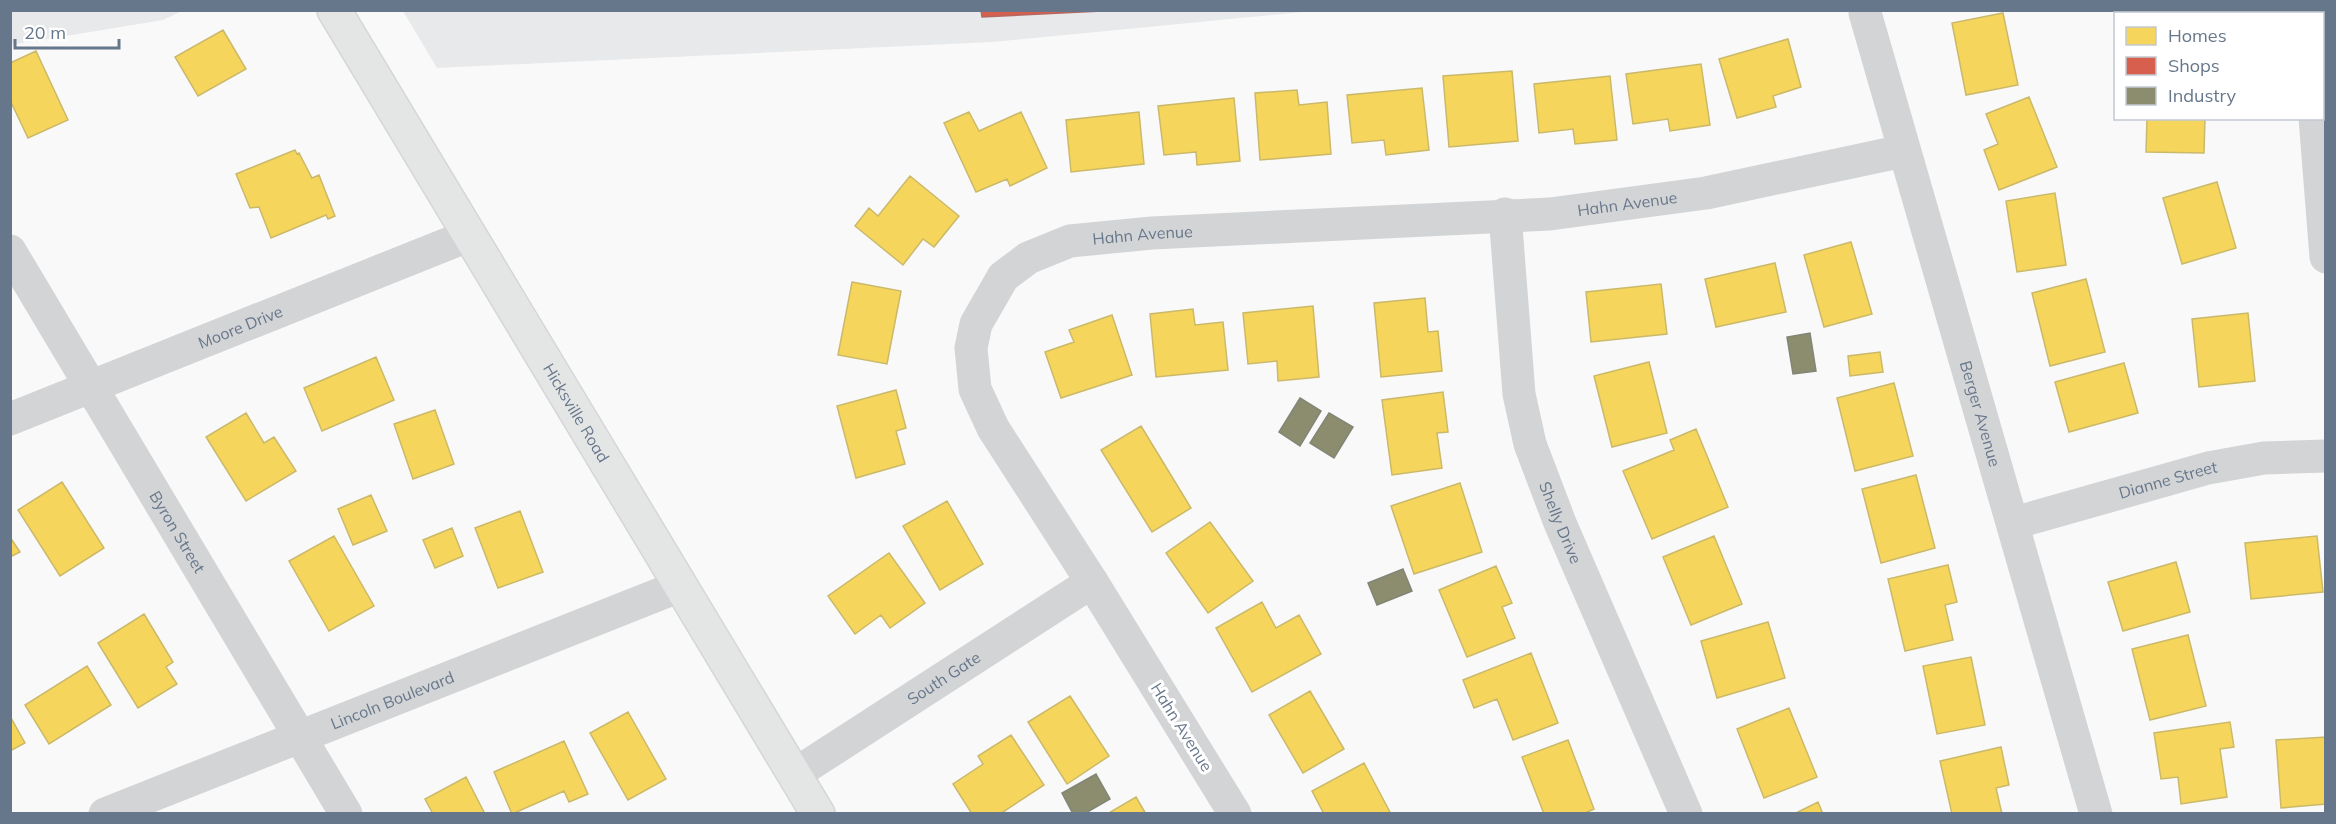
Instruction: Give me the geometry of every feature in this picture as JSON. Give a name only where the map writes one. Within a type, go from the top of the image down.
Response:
[{"type":"main road","name":"Hicksville Road","points":[[334,10],[818,813]]},
{"type":"street","name":"Berger Avenue","points":[[1865,13],[2096,813]]},
{"type":"street","points":[[2315,120],[2325,257]]},
{"type":"street","name":"Hahn Avenue","points":[[1234,813],[1092,582],[993,428],[975,389],[971,348],[976,324],[1004,278],[1028,258],[1070,241],[1152,233],[1505,214],[1550,214],[1706,193],[1903,151]]},
{"type":"street","name":"Shelly Drive","points":[[1505,214],[1519,394],[1530,444],[1560,523],[1686,813]]},
{"type":"street","name":"Moore Drive","points":[[10,419],[470,235]]},
{"type":"street","name":"Byron Street","points":[[10,251],[346,813]]},
{"type":"street","name":"Dianne Street","points":[[2014,523],[2208,468],[2264,458],[2325,456]]},
{"type":"street","name":"South Gate","points":[[795,774],[1092,582]]},
{"type":"street","name":"Lincoln Boulevard","points":[[105,813],[680,586]]},
{"type":"shaded area","points":[[11,10],[182,11],[163,20],[11,45]]},
{"type":"shaded area","points":[[403,11],[1314,11],[992,42],[437,68]]},
{"type":"building: Homes","points":[[2191,10],[2274,10],[2275,12],[2192,12]]},
{"type":"building: Homes","points":[[2302,10],[2326,10],[2326,15],[2324,12],[2302,12]]},
{"type":"building: Homes","points":[[2003,13],[2018,85],[1966,95],[1952,23]]},
{"type":"building: Homes","points":[[223,30],[246,69],[198,96],[175,57]]},
{"type":"building: Homes","points":[[1788,39],[1801,87],[1773,96],[1776,107],[1737,118],[1719,59]]},
{"type":"building: Homes","points":[[36,51],[68,120],[28,138],[10,100],[10,63]]},
{"type":"building: Homes","points":[[1701,64],[1710,125],[1670,131],[1668,119],[1633,124],[1626,74]]},
{"type":"building: Homes","points":[[1512,71],[1518,141],[1449,147],[1443,76]]},
{"type":"building: Homes","points":[[1610,76],[1617,140],[1575,144],[1573,129],[1539,133],[1534,84]]},
{"type":"building: Homes","points":[[1422,88],[1429,150],[1386,155],[1384,140],[1352,143],[1347,95]]},
{"type":"building: Homes","points":[[1297,90],[1299,105],[1327,102],[1331,154],[1260,160],[1255,93]]},
{"type":"building: Homes","points":[[2029,97],[2057,167],[1999,190],[1984,150],[1998,144],[1986,114]]},
{"type":"building: Homes","points":[[1234,98],[1240,161],[1197,165],[1196,152],[1164,155],[1158,106]]},
{"type":"building: Homes","points":[[969,112],[979,131],[1021,112],[1047,168],[1010,186],[1007,179],[976,192],[944,123]]},
{"type":"building: Homes","points":[[1139,112],[1144,164],[1071,172],[1066,120]]},
{"type":"building: Homes","points":[[2147,120],[2205,120],[2204,153],[2146,152]]},
{"type":"building: Homes","points":[[295,150],[297,154],[299,153],[312,178],[319,175],[335,216],[328,219],[326,215],[271,238],[259,207],[250,208],[236,174]]},
{"type":"building: Homes","points":[[910,176],[959,216],[934,247],[923,239],[903,265],[855,226],[869,208],[878,216]]},
{"type":"building: Homes","points":[[2217,182],[2236,248],[2182,264],[2163,198]]},
{"type":"building: Homes","points":[[2055,193],[2066,265],[2017,272],[2006,201]]},
{"type":"building: Homes","points":[[1851,242],[1872,314],[1824,327],[1804,255]]},
{"type":"building: Homes","points":[[1775,263],[1786,312],[1716,327],[1705,279]]},
{"type":"building: Homes","points":[[2086,279],[2105,352],[2050,366],[2032,293]]},
{"type":"building: Homes","points":[[852,282],[901,291],[887,364],[838,355]]},
{"type":"building: Homes","points":[[1661,284],[1667,334],[1591,342],[1586,292]]},
{"type":"building: Homes","points":[[1425,298],[1428,332],[1438,331],[1442,371],[1381,377],[1374,303]]},
{"type":"building: Homes","points":[[1313,306],[1319,377],[1278,381],[1277,361],[1248,364],[1243,313]]},
{"type":"building: Homes","points":[[1193,309],[1195,325],[1223,322],[1228,370],[1156,377],[1150,314]]},
{"type":"building: Homes","points":[[2248,313],[2255,381],[2199,387],[2192,319]]},
{"type":"building: Homes","points":[[1112,315],[1132,375],[1061,398],[1045,352],[1074,342],[1069,330]]},
{"type":"building: Homes","points":[[1880,352],[1883,372],[1850,376],[1848,356]]},
{"type":"building: Homes","points":[[376,357],[394,400],[322,431],[304,388]]},
{"type":"building: Homes","points":[[1649,362],[1667,433],[1612,447],[1594,376]]},
{"type":"building: Homes","points":[[2124,363],[2138,413],[2069,432],[2055,382]]},
{"type":"building: Homes","points":[[1894,383],[1913,456],[1855,471],[1837,398]]},
{"type":"building: Homes","points":[[896,390],[906,428],[896,431],[905,464],[856,478],[837,406]]},
{"type":"building: Homes","points":[[1443,392],[1448,432],[1437,433],[1442,468],[1392,475],[1382,400]]},
{"type":"building: Homes","points":[[435,410],[454,464],[413,479],[394,424]]},
{"type":"building: Homes","points":[[246,413],[264,443],[274,437],[296,471],[246,501],[206,437]]},
{"type":"building: Homes","points":[[1141,426],[1191,508],[1152,532],[1101,450]]},
{"type":"building: Homes","points":[[1696,429],[1728,507],[1652,539],[1623,471],[1674,450],[1670,440]]},
{"type":"building: Homes","points":[[1916,475],[1935,548],[1881,563],[1862,489]]},
{"type":"building: Homes","points":[[62,482],[104,548],[60,576],[18,510]]},
{"type":"building: Homes","points":[[1460,483],[1482,552],[1414,574],[1391,506]]},
{"type":"building: Homes","points":[[371,495],[387,531],[353,545],[338,509]]},
{"type":"building: Homes","points":[[947,501],[983,564],[940,590],[903,526]]},
{"type":"building: Homes","points":[[520,511],[543,572],[498,588],[475,528]]},
{"type":"building: Homes","points":[[1210,522],[1253,581],[1208,613],[1166,553]]},
{"type":"building: Homes","points":[[452,528],[463,556],[435,568],[423,540]]},
{"type":"building: Homes","points":[[334,536],[374,606],[329,631],[289,561]]},
{"type":"building: Homes","points":[[1714,536],[1742,604],[1691,625],[1663,557]]},
{"type":"building: Homes","points":[[2317,536],[2323,592],[2251,599],[2245,543]]},
{"type":"building: Homes","points":[[10,537],[20,552],[10,557]]},
{"type":"building: Homes","points":[[889,553],[925,603],[890,628],[881,615],[855,634],[828,596]]},
{"type":"building: Homes","points":[[2176,562],[2190,612],[2123,631],[2108,582]]},
{"type":"building: Homes","points":[[1948,565],[1957,602],[1945,605],[1953,640],[1905,651],[1888,579]]},
{"type":"building: Homes","points":[[1496,566],[1512,603],[1502,607],[1515,638],[1467,657],[1439,590]]},
{"type":"building: Homes","points":[[1262,602],[1276,628],[1299,615],[1321,654],[1252,692],[1216,628]]},
{"type":"building: Homes","points":[[144,614],[173,662],[166,667],[177,684],[138,708],[98,643]]},
{"type":"building: Homes","points":[[1768,622],[1785,678],[1717,698],[1701,641]]},
{"type":"building: Homes","points":[[2188,635],[2206,706],[2150,720],[2132,649]]},
{"type":"building: Homes","points":[[1531,653],[1558,723],[1513,740],[1497,699],[1474,708],[1463,680]]},
{"type":"building: Homes","points":[[1971,657],[1985,725],[1937,734],[1923,666]]},
{"type":"building: Homes","points":[[87,666],[111,705],[49,744],[25,705]]},
{"type":"building: Homes","points":[[1310,691],[1344,749],[1303,773],[1269,715]]},
{"type":"building: Homes","points":[[1070,696],[1109,756],[1067,784],[1028,722]]},
{"type":"building: Homes","points":[[1789,708],[1817,777],[1764,798],[1737,729]]},
{"type":"building: Homes","points":[[628,712],[666,779],[628,800],[590,733]]},
{"type":"building: Homes","points":[[10,716],[25,743],[10,751]]},
{"type":"building: Homes","points":[[2230,722],[2234,747],[2220,749],[2227,797],[2181,804],[2178,777],[2161,779],[2154,733]]},
{"type":"building: Homes","points":[[1011,735],[1044,785],[1000,814],[972,814],[953,784],[983,764],[978,756]]},
{"type":"building: Homes","points":[[2326,737],[2326,804],[2281,808],[2276,740]]},
{"type":"building: Homes","points":[[1568,740],[1594,809],[1583,814],[1544,814],[1522,757]]},
{"type":"building: Homes","points":[[564,741],[588,794],[569,802],[564,791],[512,814],[494,772]]},
{"type":"building: Homes","points":[[2001,747],[2009,785],[1996,788],[2002,814],[1952,814],[1940,761]]},
{"type":"building: Homes","points":[[1364,763],[1391,814],[1324,814],[1312,791]]},
{"type":"building: Homes","points":[[466,777],[485,814],[433,814],[425,799]]},
{"type":"building: Homes","points":[[1136,797],[1146,814],[1107,814]]},
{"type":"building: Homes","points":[[1818,802],[1823,814],[1794,814]]},
{"type":"building: Shops","points":[[981,10],[1122,10],[982,17]]},
{"type":"building: Industry","points":[[1810,333],[1816,371],[1793,374],[1787,337]]},
{"type":"building: Industry","points":[[1300,398],[1321,411],[1300,446],[1279,432]]},
{"type":"building: Industry","points":[[1329,413],[1353,427],[1334,458],[1310,443]]},
{"type":"building: Industry","points":[[1403,569],[1412,591],[1377,605],[1368,583]]},
{"type":"building: Industry","points":[[1096,774],[1110,799],[1084,814],[1073,814],[1062,793]]}]
